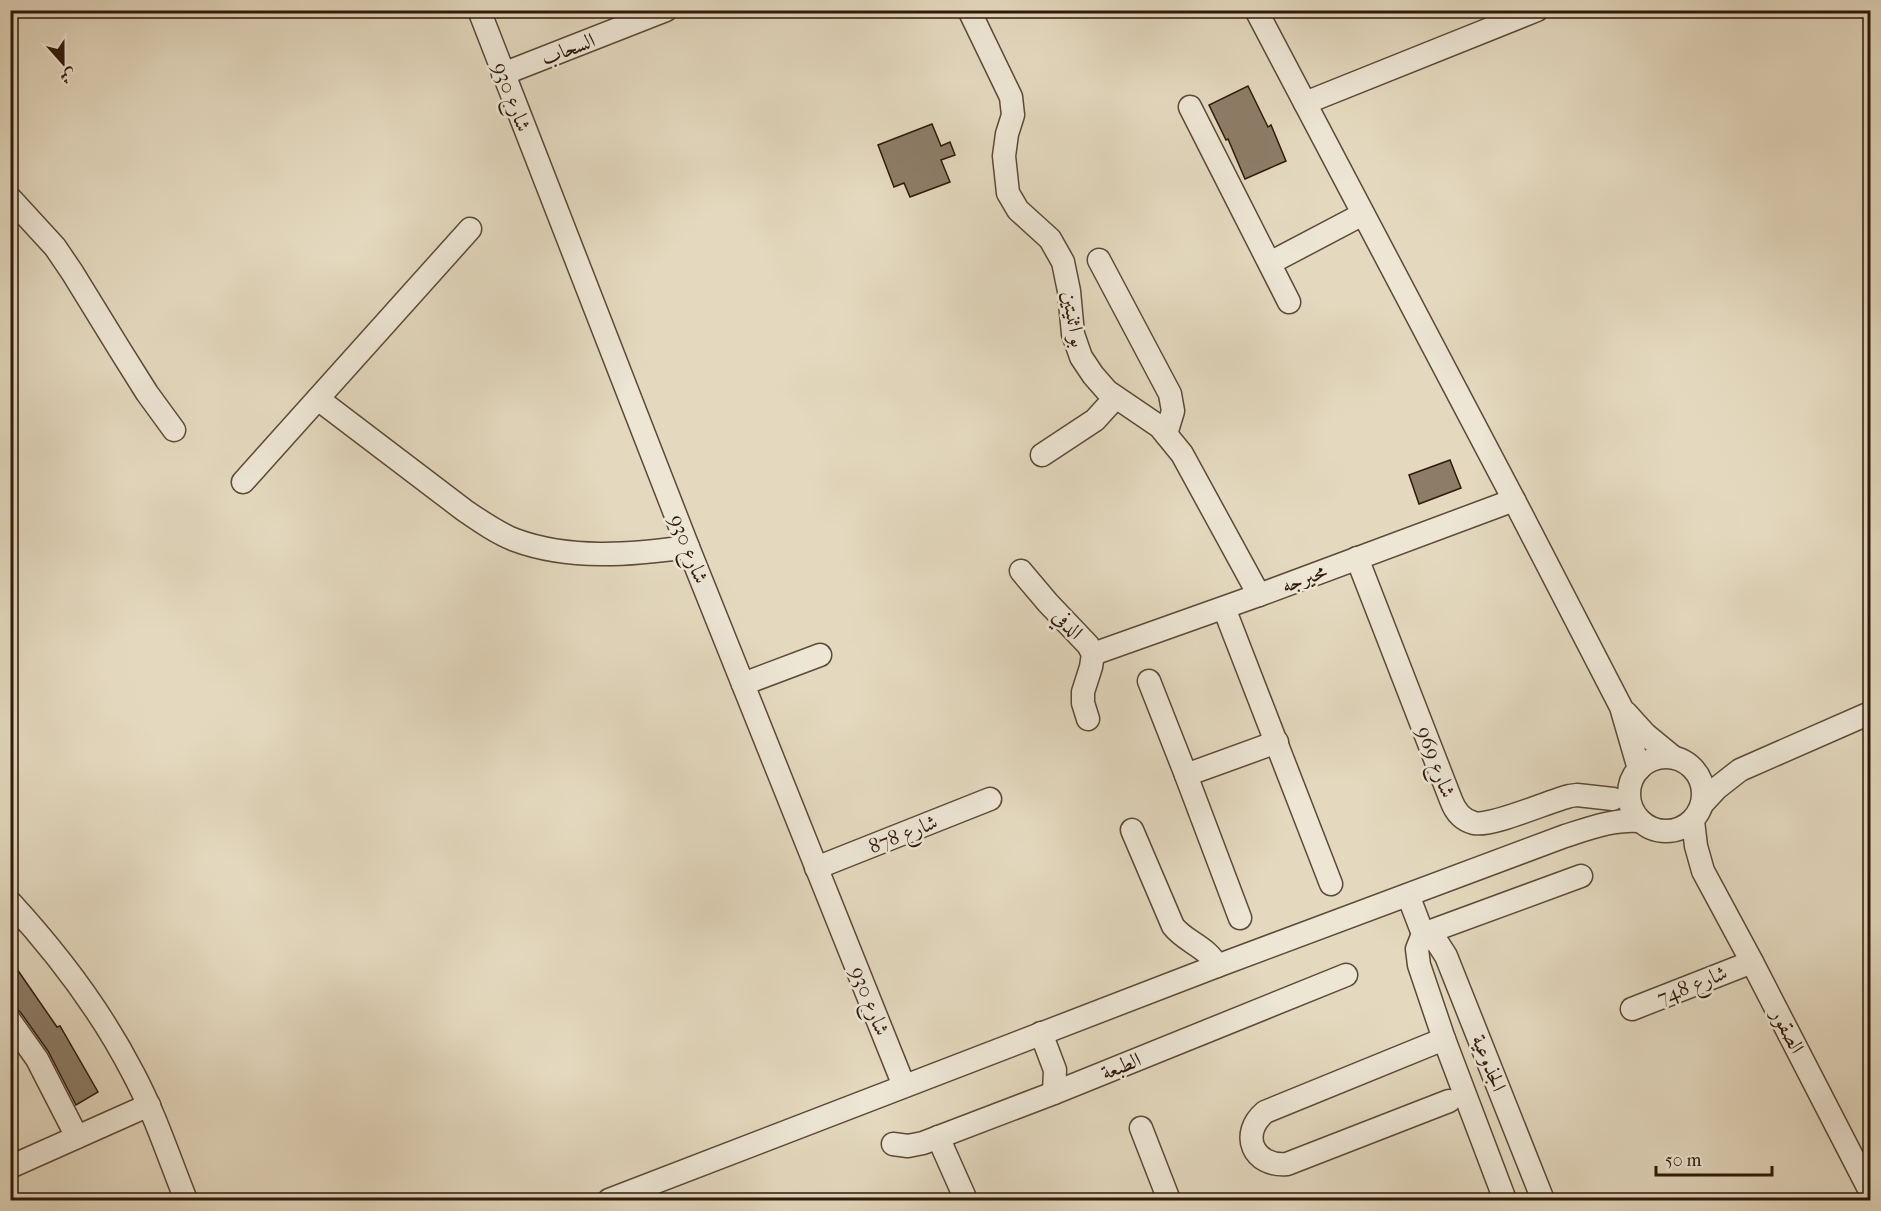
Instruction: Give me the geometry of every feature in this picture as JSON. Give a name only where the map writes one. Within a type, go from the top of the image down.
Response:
[{"type":"street","name":"شارع 930","points":[[478,10],[688,547],[904,1086]]},
{"type":"street","name":"السحاب","points":[[503,74],[666,10]]},
{"type":"street","name":"بو اثنيتين","points":[[969,10],[1011,97],[1013,115],[1004,156],[1008,193],[1018,210],[1041,230],[1058,250],[1067,275],[1073,334],[1081,357],[1093,375],[1116,398],[1146,416],[1166,434],[1182,454],[1259,595]]},
{"type":"street","points":[[1256,10],[1621,707],[1645,734],[1682,761],[1702,783],[1704,793],[1698,812]]},
{"type":"street","points":[[1305,103],[1538,10]]},
{"type":"street","points":[[1190,107],[1289,302]]},
{"type":"street","points":[[10,198],[41,231],[67,264],[131,367],[174,430]]},
{"type":"street","points":[[1270,263],[1363,214]]},
{"type":"street","points":[[243,482],[470,229]]},
{"type":"street","points":[[1099,260],[1170,394],[1173,411],[1166,434]]},
{"type":"street","points":[[1042,455],[1095,420],[1116,398]]},
{"type":"street","points":[[318,399],[464,510],[513,540],[562,552],[629,553],[688,547]]},
{"type":"street","name":"محيرجه","points":[[1093,654],[1224,608],[1514,500]]},
{"type":"street","name":"شارع 969","points":[[1357,558],[1451,800],[1460,815],[1475,823],[1484,823],[1570,796],[1613,799]]},
{"type":"street","name":"الدفي","points":[[1021,571],[1042,597],[1088,645],[1093,654],[1083,692],[1083,702],[1088,719]]},
{"type":"street","points":[[1224,608],[1331,884]]},
{"type":"street","points":[[743,684],[820,655]]},
{"type":"street","points":[[1149,681],[1240,918]]},
{"type":"street","points":[[1621,707],[1635,776],[1629,793],[1630,804],[1641,821],[1651,828],[1663,831],[1679,829],[1698,812],[1717,788],[1740,770],[1870,713]]},
{"type":"street","points":[[1186,775],[1277,742]]},
{"type":"street","points":[[1565,836],[1613,799],[1654,759],[1682,761],[1721,770],[1740,770]]},
{"type":"street","name":"شارع 878","points":[[816,868],[990,799]]},
{"type":"street","name":"الصقور","points":[[1698,812],[1696,846],[1703,871],[1870,1191]]},
{"type":"street","points":[[609,1200],[1041,1033],[1565,836],[1606,823],[1641,821]]},
{"type":"street","points":[[1132,830],[1173,926],[1182,936],[1204,949],[1214,959],[1217,966]]},
{"type":"street","name":"الصقور","points":[[1663,831],[1703,871]]},
{"type":"street","points":[[1423,934],[1581,876]]},
{"type":"street","name":"الجذوعية","points":[[1408,895],[1423,934],[1437,942],[1446,956],[1541,1195]]},
{"type":"street","points":[[10,902],[35,930],[117,1044],[149,1105],[186,1200]]},
{"type":"street","name":"الجذوعية","points":[[1423,934],[1419,941],[1417,957],[1444,1039],[1505,1200]]},
{"type":"street","name":"شارع 748","points":[[1632,1009],[1752,962]]},
{"type":"street","name":"الطبعة","points":[[893,1144],[915,1146],[1054,1093],[1346,975]]},
{"type":"street","points":[[10,1021],[37,1059],[77,1137]]},
{"type":"street","points":[[1041,1033],[1055,1070],[1054,1093]]},
{"type":"street","points":[[1444,1039],[1265,1112],[1253,1125],[1252,1143],[1256,1151],[1269,1163],[1287,1164],[1449,1101]]},
{"type":"street","points":[[10,1167],[149,1105]]},
{"type":"street","points":[[1141,1128],[1169,1200]]},
{"type":"street","points":[[938,1137],[966,1200]]},
{"type":"street","points":[[1513,1200],[1541,1195]]},
{"type":"building","points":[[1248,86],[1268,127],[1271,125],[1286,161],[1245,179],[1228,139],[1226,140],[1209,105]]},
{"type":"building","points":[[932,124],[941,146],[950,142],[955,155],[941,160],[950,182],[910,197],[904,183],[894,187],[878,145]]},
{"type":"building","points":[[1450,460],[1461,488],[1419,504],[1409,475]]},
{"type":"building","points":[[10,959],[57,1027],[60,1026],[98,1092],[76,1105],[48,1051],[21,1013],[10,1002]]}]
